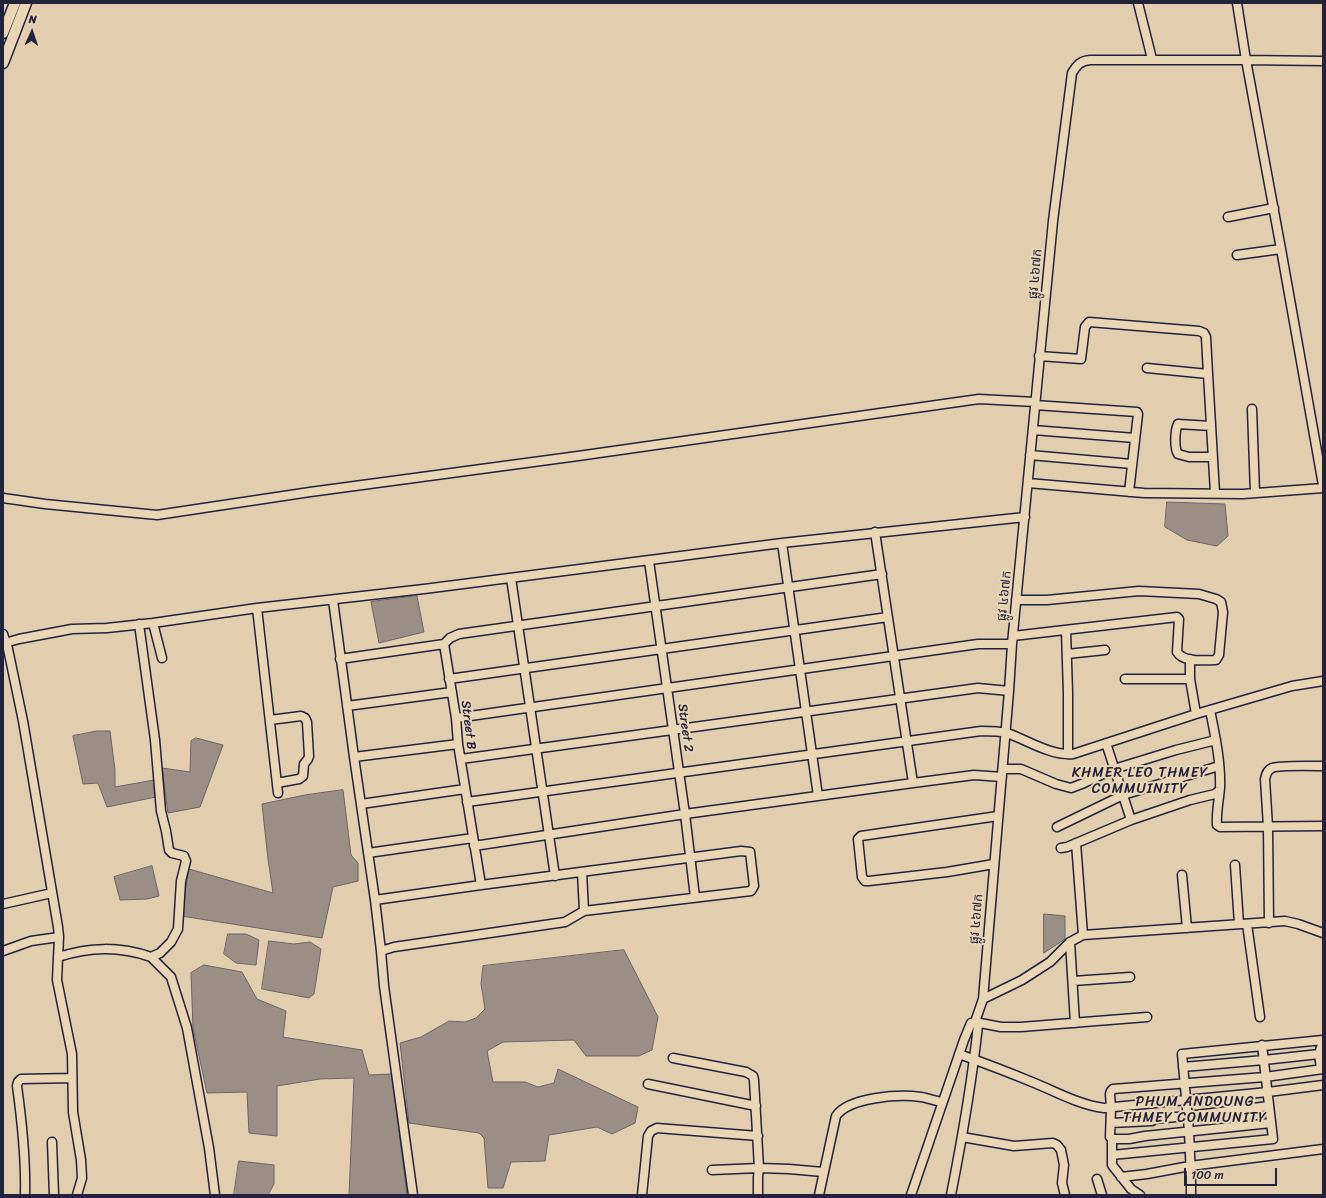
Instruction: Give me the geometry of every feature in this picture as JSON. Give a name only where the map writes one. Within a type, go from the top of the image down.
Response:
[{"type":"main road","points":[[3,33],[15,3]]},
{"type":"main road","points":[[3,63],[26,3]]},
{"type":"street","points":[[1138,3],[1152,59]]},
{"type":"street","points":[[1028,483],[1129,492],[1243,494],[1323,486],[1237,3]]},
{"type":"street","name":"ផ្លូវ ៤៦៧ក","points":[[911,1195],[959,1054],[971,1023],[975,1022],[982,999],[1006,733],[1012,640],[1025,517],[1039,356],[1053,221],[1072,73],[1077,65],[1084,61],[1152,59],[1323,61]]},
{"type":"street","points":[[1228,217],[1274,208]]},
{"type":"street","points":[[1237,255],[1282,249]]},
{"type":"street","points":[[1039,356],[1081,359],[1085,327],[1089,322],[1199,331],[1204,334],[1206,337],[1216,493]]},
{"type":"street","points":[[1147,368],[1208,374]]},
{"type":"street","points":[[3,498],[157,516],[310,492],[979,400],[1137,412],[1129,492]]},
{"type":"street","points":[[1252,409],[1255,493]]},
{"type":"street","points":[[1211,426],[1178,424],[1176,432],[1176,451],[1178,454],[1189,457],[1213,457]]},
{"type":"street","points":[[1033,430],[1135,438]]},
{"type":"street","points":[[1030,455],[1132,464]]},
{"type":"street","points":[[77,1195],[82,1178],[81,1160],[73,1112],[72,1054],[57,980],[59,937],[23,721],[4,638],[19,639],[72,629],[107,628],[153,623],[257,608],[649,562],[875,532],[1025,517]]},
{"type":"street","points":[[875,532],[913,782]]},
{"type":"street","points":[[782,544],[818,796]]},
{"type":"street","name":"Street 2","points":[[649,562],[685,814],[695,898]]},
{"type":"street","points":[[340,659],[444,644],[450,638],[459,634],[882,574]]},
{"type":"street","points":[[511,578],[555,876]]},
{"type":"street","points":[[456,718],[1012,640],[1066,630],[1177,617],[1179,619],[1177,652],[1180,656],[1190,659],[1216,660],[1219,655],[1222,612],[1221,602],[1199,594],[1139,591],[1047,600],[1016,600]]},
{"type":"street","points":[[333,600],[340,659],[375,900],[384,986],[413,1195]]},
{"type":"street","points":[[257,608],[278,793]]},
{"type":"street","points":[[449,679],[888,617]]},
{"type":"street","points":[[153,623],[162,658]]},
{"type":"street","points":[[139,624],[155,740],[161,811],[169,850],[172,853],[184,856],[186,861],[181,881],[178,929],[171,942],[160,953],[151,957]]},
{"type":"street","points":[[1066,630],[1068,754]]},
{"type":"street","name":"Street B","points":[[444,644],[456,718],[458,744],[481,885]]},
{"type":"street","points":[[1067,654],[1105,650]]},
{"type":"street","points":[[1190,659],[1190,679],[1196,714]]},
{"type":"street","points":[[1125,679],[1190,679]]},
{"type":"street","points":[[467,802],[981,731],[1006,733],[1037,746],[1063,754],[1068,754],[1292,686],[1323,681]]},
{"type":"street","points":[[461,759],[978,688],[1009,691]]},
{"type":"street","points":[[347,706],[452,692]]},
{"type":"street","points":[[1210,710],[1219,766],[1217,825],[1220,827],[1323,826]]},
{"type":"street","points":[[270,720],[301,716],[305,718],[307,722],[309,756],[308,760],[304,764],[303,776],[299,779],[277,783]]},
{"type":"street","points":[[368,853],[548,834],[913,782],[1021,769],[1056,784],[1071,788],[1114,769],[1176,750],[1216,740]]},
{"type":"street","points":[[1106,743],[1132,820]]},
{"type":"street","points":[[354,758],[458,744]]},
{"type":"street","points":[[1057,827],[1123,796],[1219,766]]},
{"type":"street","points":[[1269,923],[1267,772],[1272,768],[1283,766],[1323,766]]},
{"type":"street","points":[[361,804],[465,789]]},
{"type":"street","points":[[1061,848],[1067,847],[1132,820],[1190,800],[1215,794],[1219,791]]},
{"type":"street","points":[[994,864],[947,872],[868,881],[864,880],[862,877],[858,839],[861,836],[998,816]]},
{"type":"street","points":[[1076,843],[1083,935]]},
{"type":"street","points":[[375,900],[741,851],[750,852],[754,886],[751,891],[584,911],[565,922],[394,947],[381,951]]},
{"type":"street","points":[[1235,865],[1243,924],[1260,1017]]},
{"type":"street","points":[[582,872],[584,911]]},
{"type":"street","points":[[1182,875],[1187,928]]},
{"type":"street","points":[[3,904],[52,893]]},
{"type":"street","points":[[982,999],[1022,980],[1050,962],[1070,942],[1083,935],[1285,921],[1323,932]]},
{"type":"street","points":[[3,951],[31,941],[59,937]]},
{"type":"street","points":[[1070,942],[1075,1023]]},
{"type":"street","points":[[58,957],[71,953],[98,949],[129,950],[151,957],[171,977],[187,1028],[209,1148],[215,1195]]},
{"type":"street","points":[[1073,981],[1130,977]]},
{"type":"street","points":[[975,1022],[1001,1027],[1022,1027],[1147,1017]]},
{"type":"street","points":[[951,1195],[974,1060],[978,1025],[975,1022]]},
{"type":"street","points":[[1191,1195],[1189,1131],[1182,1054],[1323,1040]]},
{"type":"street","points":[[1112,1155],[1273,1139],[1262,1045]]},
{"type":"street","points":[[1140,1195],[1131,1189],[1112,1165],[1112,1139],[1110,1137],[1110,1094],[1113,1089],[1265,1077],[1322,1069],[1321,1050],[1264,1060],[1183,1067]]},
{"type":"street","points":[[959,1054],[1095,1107],[1111,1108],[1186,1101],[1323,1085]]},
{"type":"street","points":[[673,1058],[746,1072],[753,1076],[758,1136],[758,1195]]},
{"type":"street","points":[[25,1195],[24,1153],[17,1086],[18,1082],[21,1079],[72,1078]]},
{"type":"street","points":[[648,1084],[756,1106]]},
{"type":"street","points":[[819,1195],[836,1116],[840,1110],[847,1106],[883,1096],[922,1097],[942,1102]]},
{"type":"street","points":[[1111,1123],[1152,1121],[1154,1119],[1269,1106]]},
{"type":"street","points":[[1112,1139],[1129,1139],[1189,1131],[1271,1123]]},
{"type":"street","points":[[642,1195],[648,1136],[651,1131],[657,1128],[758,1136]]},
{"type":"street","points":[[962,1137],[1014,1146],[1053,1143],[1057,1145],[1064,1165],[1062,1183],[1065,1195]]},
{"type":"street","points":[[52,1142],[54,1195]]},
{"type":"street","points":[[1121,1177],[1190,1166],[1323,1149]]},
{"type":"street","points":[[712,1170],[759,1168],[823,1172]]},
{"type":"street","points":[[1098,1179],[1102,1195]]},
{"type":"shaded area","points":[[1167,502],[1225,504],[1228,536],[1217,546],[1187,540],[1165,527]]},
{"type":"shaded area","points":[[417,596],[424,632],[379,643],[371,602]]},
{"type":"shaded area","points":[[97,731],[110,731],[115,770],[115,787],[154,780],[156,797],[107,807],[98,783],[83,784],[73,736]]},
{"type":"shaded area","points":[[196,738],[223,745],[200,807],[168,813],[162,768],[190,772],[191,741]]},
{"type":"shaded area","points":[[343,790],[351,855],[358,863],[358,881],[333,887],[322,938],[181,916],[189,869],[273,893],[262,804],[305,795]]},
{"type":"shaded area","points":[[152,866],[159,896],[147,899],[120,900],[114,877]]},
{"type":"shaded area","points":[[1044,914],[1065,916],[1065,939],[1044,953]]},
{"type":"shaded area","points":[[228,934],[246,934],[259,940],[256,965],[236,963],[224,954]]},
{"type":"shaded area","points":[[269,941],[294,944],[310,942],[321,949],[314,994],[309,998],[262,989]]},
{"type":"shaded area","points":[[624,950],[658,1017],[652,1050],[639,1056],[586,1056],[574,1040],[503,1042],[487,1051],[493,1082],[525,1082],[538,1087],[554,1083],[558,1069],[638,1107],[635,1123],[612,1134],[597,1127],[549,1135],[545,1161],[511,1162],[503,1188],[488,1188],[484,1138],[479,1133],[409,1123],[400,1043],[421,1037],[449,1021],[465,1022],[476,1018],[485,1009],[481,984],[483,966]]},
{"type":"shaded area","points":[[204,965],[242,972],[257,999],[286,1011],[283,1037],[362,1050],[369,1075],[392,1074],[407,1195],[349,1195],[354,1078],[320,1079],[277,1086],[277,1136],[249,1133],[247,1092],[207,1093],[193,1028],[191,973]]},
{"type":"shaded area","points":[[239,1161],[274,1165],[274,1184],[268,1195],[234,1195]]},
{"type":"district","name":"KHMER LEO THMEY COMMUINITY","points":[[1140,782]]},
{"type":"district","name":"PHUM ANDOUNG THMEY COMMUNITY","points":[[1195,1110]]}]
